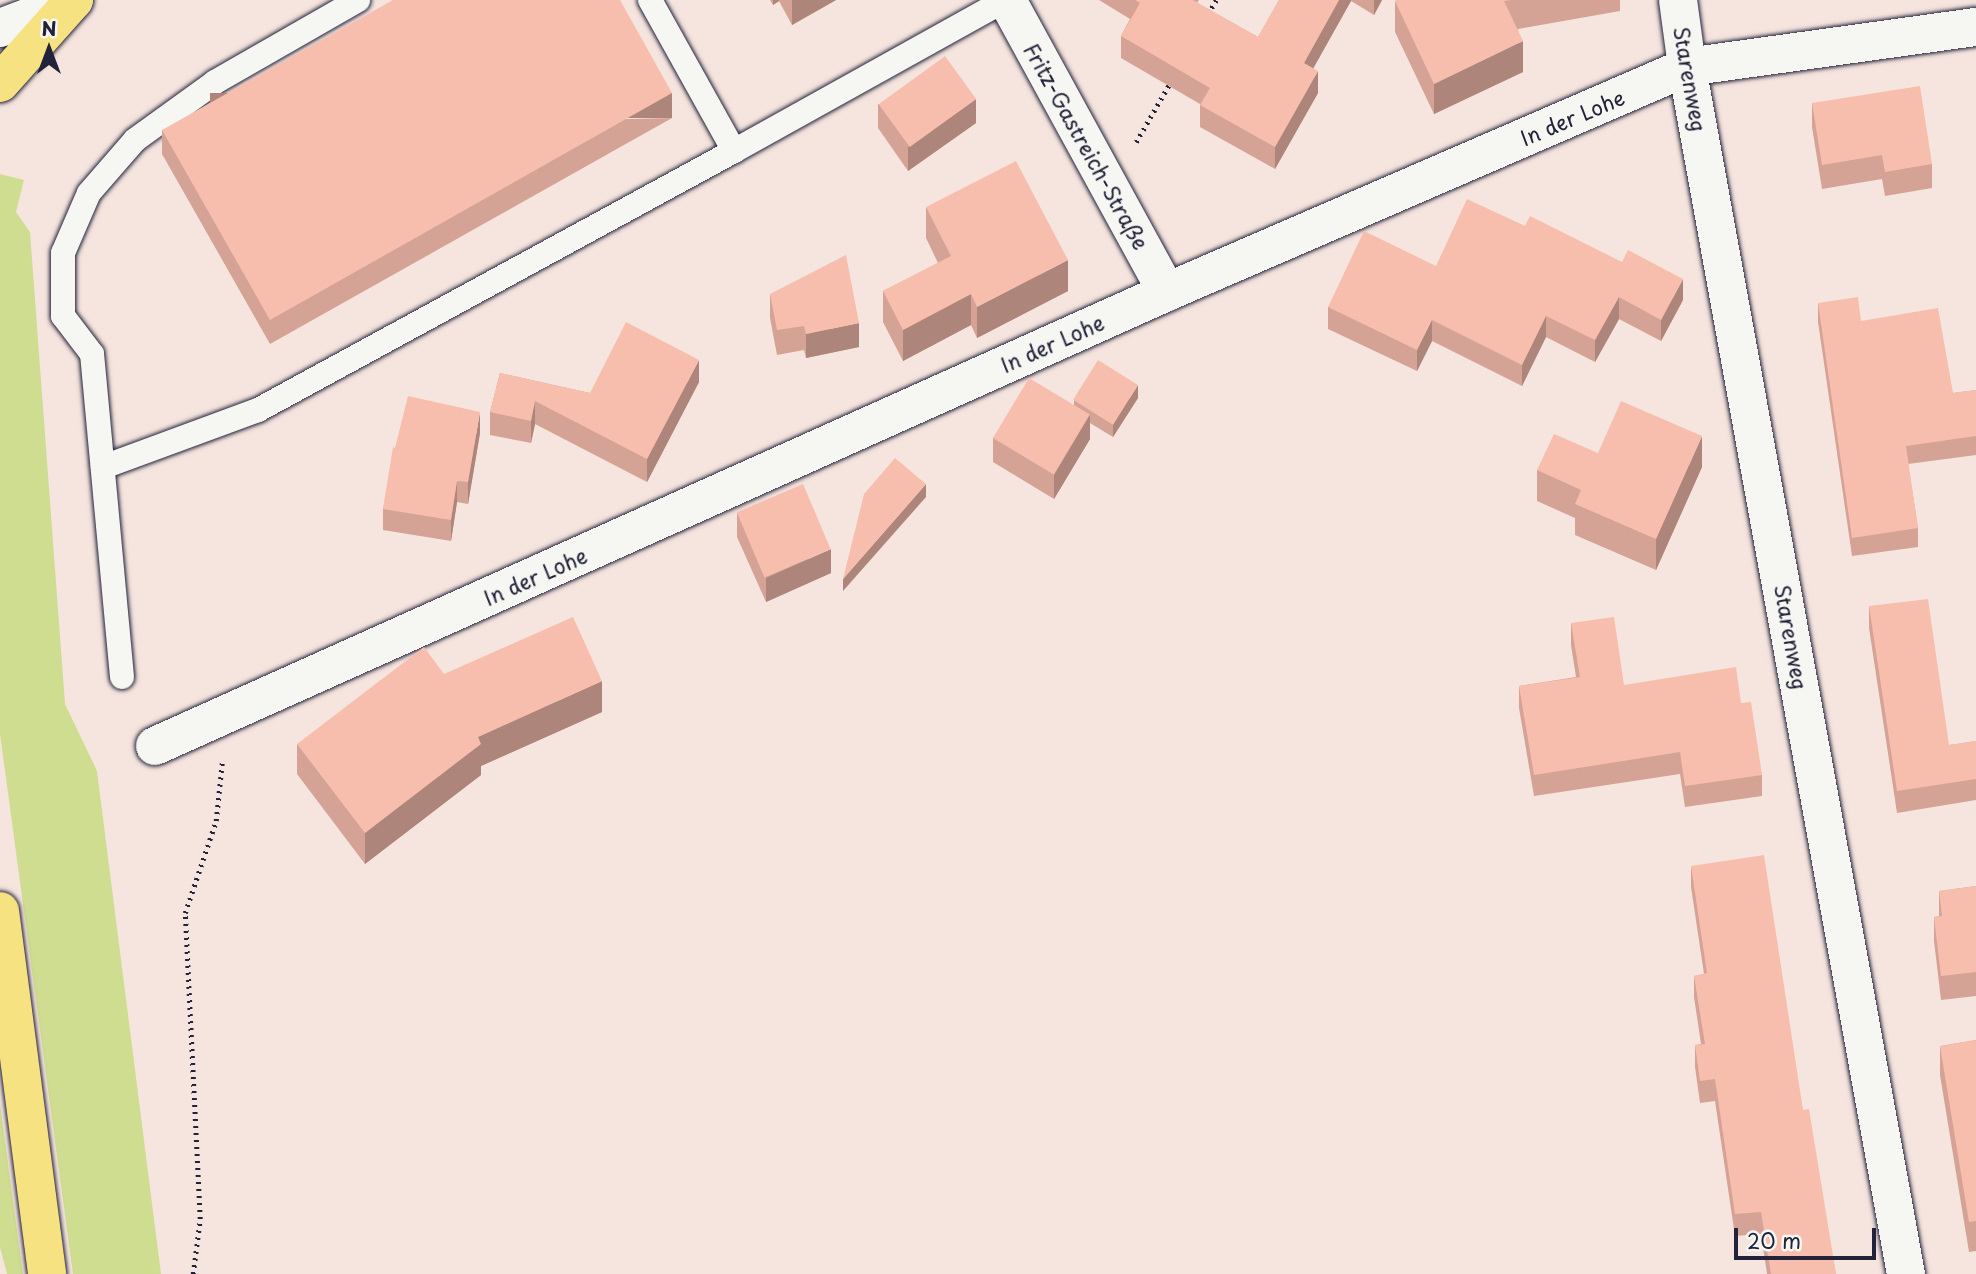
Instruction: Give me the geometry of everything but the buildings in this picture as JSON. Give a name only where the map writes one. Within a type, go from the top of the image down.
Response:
[{"type":"highway","points":[[0,83],[74,0]]},
{"type":"highway","points":[[0,911],[47,1274]]},
{"type":"street","points":[[0,27],[74,0]]},
{"type":"street","name":"Fritz-Gastreich-Straße","points":[[1006,0],[1167,292]]},
{"type":"street","name":"Starenweg","points":[[1678,0],[1906,1274]]},
{"type":"street","name":"In der Lohe","points":[[155,746],[1167,292],[1688,67],[1976,27]]},
{"type":"lane","points":[[122,677],[92,354],[62,316],[63,253],[89,193],[135,140],[215,82],[358,0]]},
{"type":"lane","points":[[650,0],[734,151]]},
{"type":"lane","points":[[103,467],[258,410],[1006,0]]},
{"type":"path","points":[[1202,24],[1216,0]]},
{"type":"path","points":[[1110,189],[1176,71]]},
{"type":"path","points":[[194,1274],[200,1219],[185,913],[216,821],[227,714]]},
{"type":"green space","points":[[0,174],[24,180],[16,212],[30,232],[65,704],[97,771],[161,1274],[73,1274],[0,734]]},
{"type":"green space","points":[[0,1104],[23,1274],[7,1274],[0,1247]]}]
